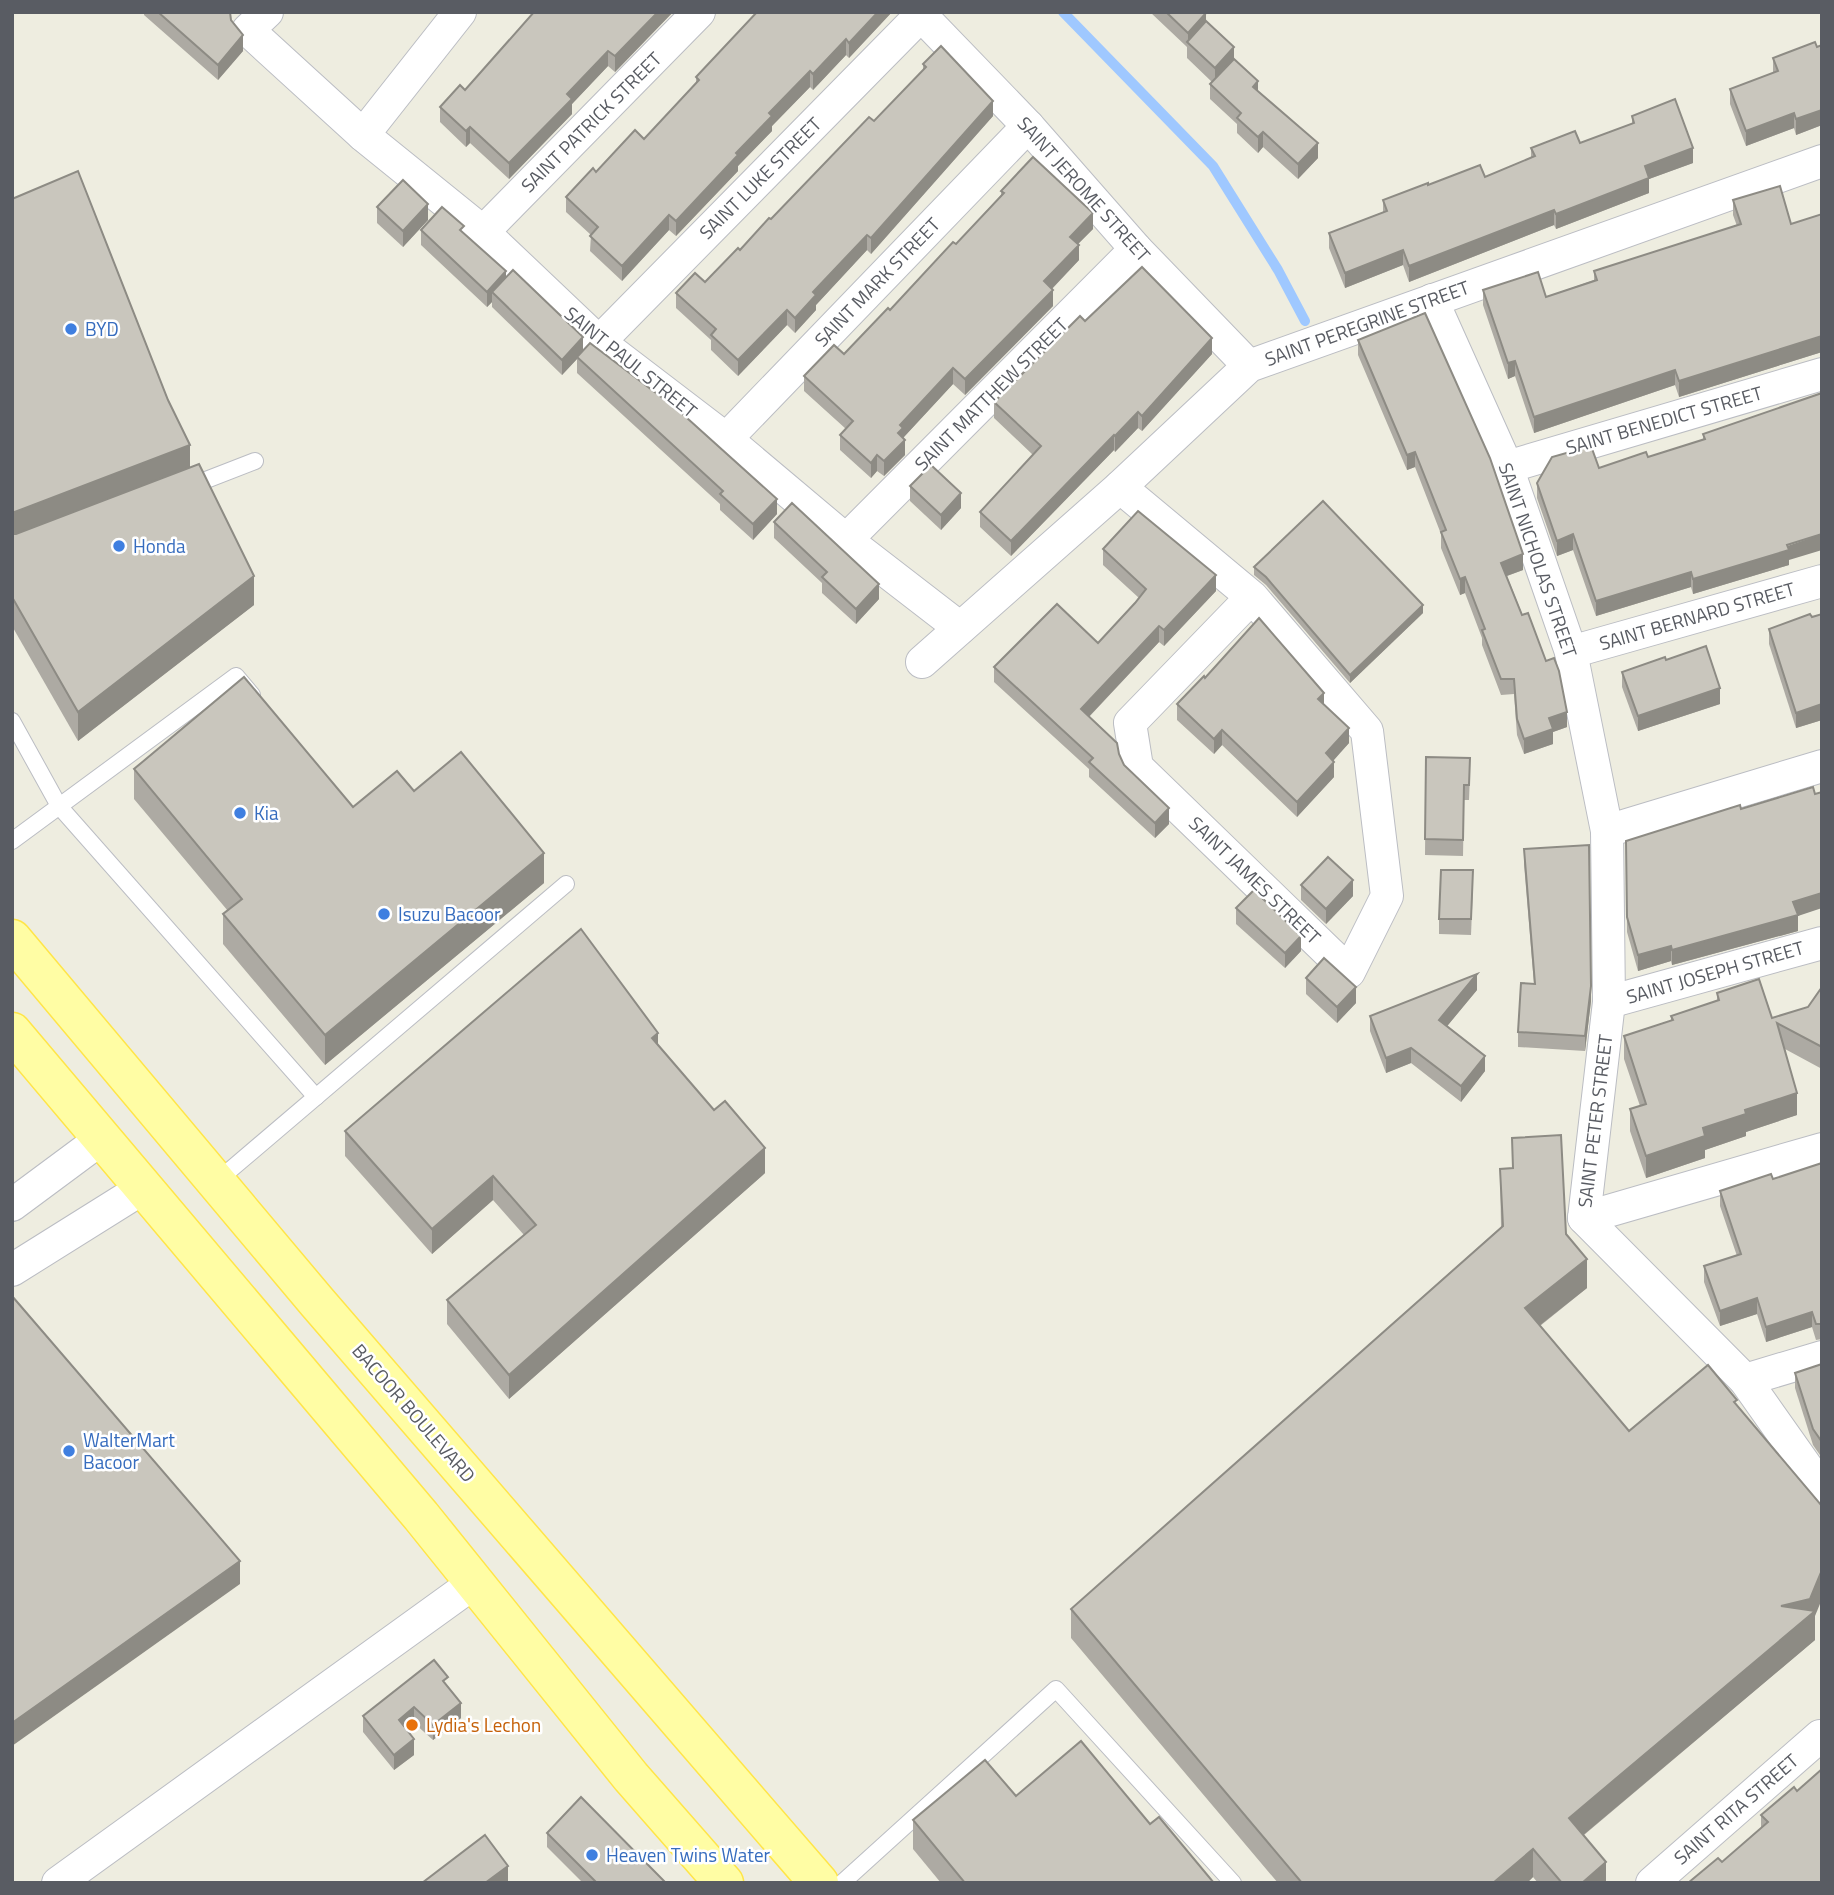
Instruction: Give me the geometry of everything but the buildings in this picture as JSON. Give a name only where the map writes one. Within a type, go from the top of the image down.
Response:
[{"type":"main road","name":"BACOOR BOULEVARD","points":[[12,939],[216,1182],[819,1883]]},
{"type":"main road","points":[[12,1032],[475,1582],[631,1777],[724,1883]]},
{"type":"street","points":[[363,135],[460,12]]},
{"type":"street","name":"SAINT PATRICK STREET","points":[[483,232],[699,12]]},
{"type":"street","name":"SAINT JEROME STREET","points":[[919,13],[1028,126],[1136,249],[1249,366]]},
{"type":"street","name":"SAINT LUKE STREET","points":[[599,342],[919,13]]},
{"type":"street","name":"SAINT PAUL STREET","points":[[257,21],[363,135],[483,232],[599,342],[726,439],[846,540],[960,628]]},
{"type":"street","name":"SAINT MARK STREET","points":[[726,439],[1028,126]]},
{"type":"street","name":"SAINT PEREGRINE STREET","points":[[922,662],[1120,486],[1249,366],[1822,161]]},
{"type":"street","name":"SAINT MATTHEW STREET","points":[[846,540],[1136,249]]},
{"type":"street","name":"SAINT NICHOLAS STREET","points":[[1432,300],[1507,467],[1571,652],[1607,831]]},
{"type":"street","name":"SAINT BENEDICT STREET","points":[[1507,467],[1822,374]]},
{"type":"street","points":[[1120,486],[1252,597]]},
{"type":"street","name":"SAINT BERNARD STREET","points":[[1571,652],[1822,581]]},
{"type":"street","name":"SAINT JAMES STREET","points":[[1252,597],[1367,731],[1387,896],[1349,972],[1137,767],[1130,723],[1252,597]]},
{"type":"street","points":[[1607,831],[1822,766]]},
{"type":"street","name":"SAINT PETER STREET","points":[[1607,831],[1609,1002],[1584,1218],[1745,1380],[1822,1489]]},
{"type":"street","name":"SAINT JOSEPH STREET","points":[[1609,1002],[1822,943]]},
{"type":"street","points":[[12,1205],[101,1139]]},
{"type":"street","points":[[1584,1218],[1822,1149]]},
{"type":"street","points":[[12,1269],[143,1188]]},
{"type":"street","points":[[1745,1380],[1822,1357]]},
{"type":"street","points":[[58,1883],[475,1582]]},
{"type":"street","name":"SAINT RITA STREET","points":[[1652,1883],[1821,1733]]},
{"type":"lane","points":[[178,490],[255,461]]},
{"type":"lane","points":[[12,841],[236,676],[261,707]]},
{"type":"lane","points":[[12,721],[59,806],[316,1097]]},
{"type":"lane","points":[[216,1182],[566,884]]},
{"type":"lane","points":[[842,1883],[1056,1689],[1233,1883]]},
{"type":"waterway","points":[[1063,12],[1213,166],[1278,270],[1305,321]]},
{"type":"place","name":"BYD","points":[[71,329]]},
{"type":"place","name":"Honda","points":[[119,546]]},
{"type":"place","name":"Kia","points":[[240,813]]},
{"type":"place","name":"Isuzu Bacoor","points":[[384,914]]},
{"type":"place","name":"WalterMart Bacoor","points":[[69,1451]]},
{"type":"place","name":"Lydia's Lechon","points":[[412,1725]]},
{"type":"place","name":"Heaven Twins Water","points":[[592,1855]]}]
